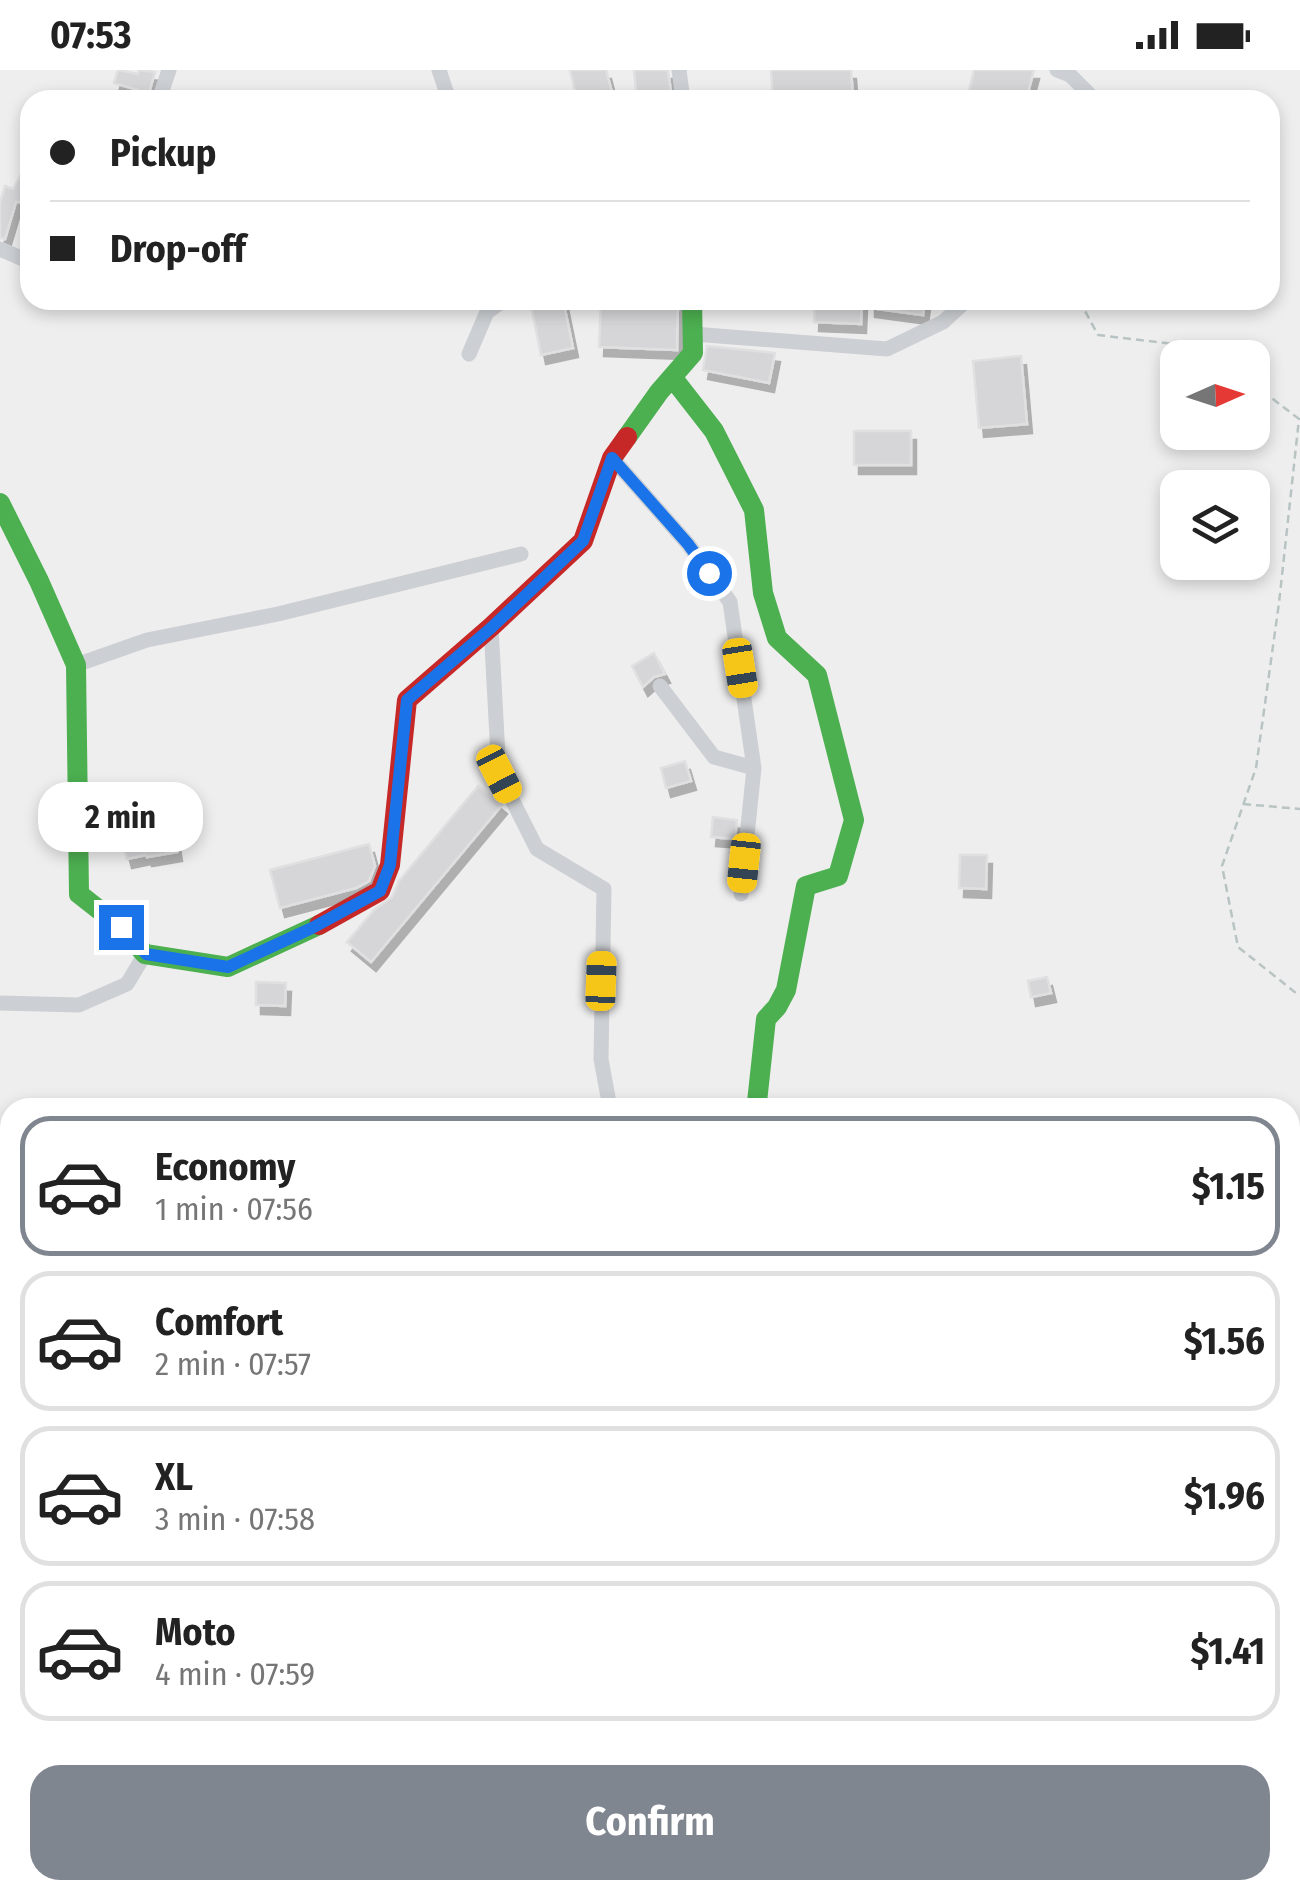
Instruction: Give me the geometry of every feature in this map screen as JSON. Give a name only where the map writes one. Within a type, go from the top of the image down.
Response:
[{"type":"street","points":[[1057,70],[1070,75],[1084,90]]},
{"type":"street","points":[[469,354],[490,310]]},
{"type":"street","points":[[0,504],[76,665],[79,894],[121,927],[146,954],[228,967],[380,891],[390,865],[407,700],[583,541],[612,458],[693,353],[692,310]]},
{"type":"street","points":[[693,334],[886,349],[943,322],[956,310]]},
{"type":"street","points":[[672,377],[714,431],[754,510],[763,593],[777,638],[816,675],[854,820],[838,876],[806,886],[786,990],[766,1019],[757,1098]]},
{"type":"street","points":[[612,458],[688,544],[730,602],[754,768],[741,894]]},
{"type":"street","points":[[76,665],[146,640],[278,614],[520,554]]},
{"type":"street","points":[[491,628],[499,774],[536,850],[604,889],[600,1058],[608,1098]]},
{"type":"street","points":[[660,686],[714,757],[754,768]]},
{"type":"street","points":[[0,1003],[79,1005],[127,984],[146,954]]},
{"type":"path","points":[[1084,310],[1098,335],[1160,342]]},
{"type":"path","points":[[1270,397],[1299,419],[1256,768],[1222,866],[1238,947],[1296,993]]},
{"type":"path","points":[[1243,804],[1300,809]]},
{"type":"building","points":[[118,70],[155,72],[150,90],[114,83]]},
{"type":"building","points":[[570,70],[606,70],[611,90],[575,90]]},
{"type":"building","points":[[634,70],[668,70],[671,90],[636,90]]},
{"type":"building","points":[[771,70],[851,70],[852,90],[772,90]]},
{"type":"building","points":[[974,70],[1034,70],[1029,90],[969,90]]},
{"type":"building","points":[[20,176],[20,202],[16,202],[5,239],[0,238],[0,203],[5,186],[13,189]]},
{"type":"building","points":[[532,310],[565,310],[573,348],[541,355]]},
{"type":"building","points":[[601,310],[678,310],[677,350],[599,347]]},
{"type":"building","points":[[815,310],[862,310],[861,324],[814,322]]},
{"type":"building","points":[[885,310],[924,310],[923,315]]},
{"type":"building","points":[[707,346],[775,353],[769,383],[703,370]]},
{"type":"building","points":[[1021,356],[1027,424],[979,428],[973,361]]},
{"type":"building","points":[[854,431],[911,431],[911,465],[854,465]]},
{"type":"building","points":[[654,653],[665,674],[654,677],[643,687],[632,666]]},
{"type":"building","points":[[685,761],[691,781],[666,788],[661,768]]},
{"type":"building","points":[[478,786],[502,805],[371,962],[347,942],[374,910],[392,897],[399,881]]},
{"type":"building","points":[[713,817],[737,820],[735,839],[711,837]]},
{"type":"building","points":[[174,834],[177,852],[127,859],[123,844]]},
{"type":"building","points":[[369,844],[375,866],[369,881],[280,908],[270,870]]},
{"type":"building","points":[[960,855],[987,855],[986,889],[959,888]]},
{"type":"building","points":[[1047,977],[1051,993],[1031,997],[1028,981]]},
{"type":"building","points":[[256,982],[286,983],[285,1006],[256,1005]]},
{"type":"traffic: fast","points":[[627,437],[693,353],[692,310]]},
{"type":"traffic: fast","points":[[672,377],[714,431],[754,510],[763,593],[777,638],[817,675],[854,820],[838,876],[806,886],[786,990],[766,1019],[757,1098]]},
{"type":"traffic: fast","points":[[0,503],[76,665],[79,894],[121,927],[145,954],[228,967],[319,925]]},
{"type":"traffic: jam","points":[[319,925],[380,891],[390,865],[407,700],[583,541],[612,458],[627,437]]},
{"type":"route","points":[[121,927],[146,954],[228,967],[380,891],[390,865],[407,700],[583,541],[612,458],[709,573]]}]
